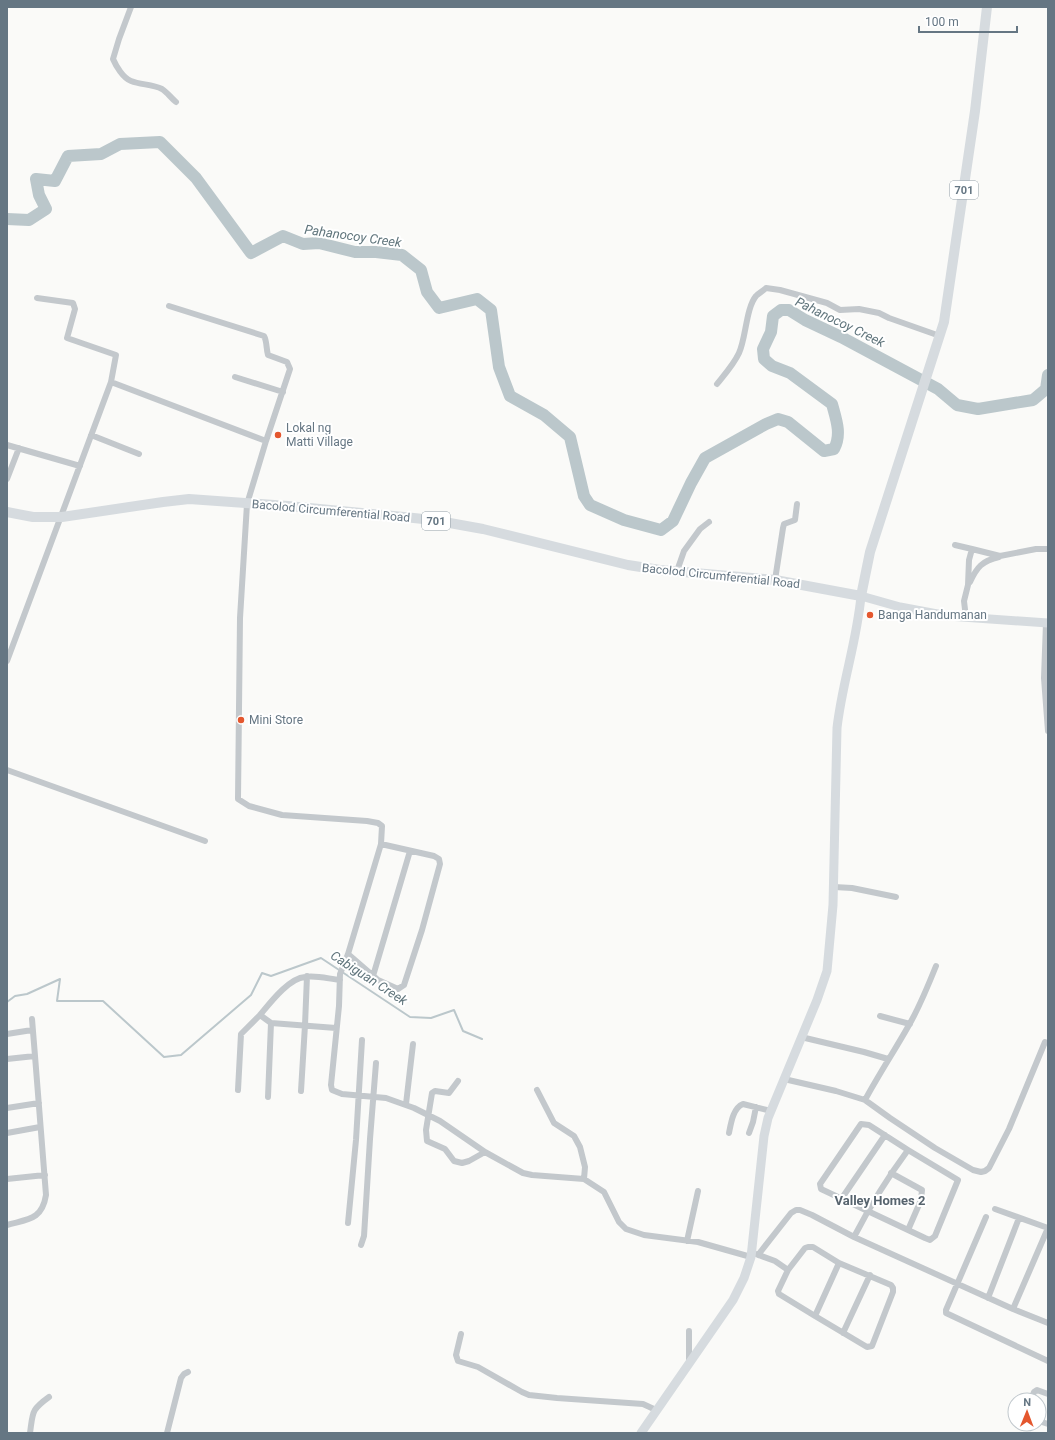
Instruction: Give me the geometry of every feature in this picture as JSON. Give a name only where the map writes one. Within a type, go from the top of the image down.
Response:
[{"type":"main road","name":"701","points":[[861,596],[870,552],[940,336],[948,301],[968,163],[987,7]]},
{"type":"main road","name":"Bacolod Circumferential Road","points":[[7,512],[33,517],[62,517],[163,502],[189,500],[288,506],[433,520],[483,529],[628,565],[775,580],[861,596]]},
{"type":"main road","points":[[641,1433],[739,1290],[753,1255],[764,1136],[771,1111],[823,986],[827,971],[834,887],[837,728],[840,701],[855,638],[861,596],[910,610],[966,618],[1047,623]]},
{"type":"street","points":[[132,7],[119,39],[113,60],[115,65],[127,79],[155,86],[163,90],[176,102]]},
{"type":"street","points":[[717,384],[739,353],[755,297],[766,288],[780,290],[827,303],[840,310],[859,309],[879,313],[888,318],[940,336]]},
{"type":"street","points":[[7,661],[62,517],[111,382],[116,355],[67,338],[75,309],[73,303],[37,298]]},
{"type":"street","points":[[169,306],[264,336],[266,339],[268,355],[287,362],[290,369],[247,504],[240,618],[238,799],[249,806],[282,815],[324,817],[378,823],[382,826],[381,844],[340,977],[339,1006],[331,1088],[335,1092],[386,1098],[406,1104],[440,1121],[485,1152],[523,1173],[584,1179],[604,1192],[619,1222],[626,1229],[644,1236],[698,1242],[753,1255],[775,1261],[788,1270]]},
{"type":"street","points":[[235,378],[283,392]]},
{"type":"street","points":[[111,382],[266,441]]},
{"type":"street","points":[[91,435],[139,454]]},
{"type":"street","points":[[7,445],[80,466]]},
{"type":"street","points":[[7,479],[19,448]]},
{"type":"street","points":[[775,580],[784,524],[795,520],[797,504]]},
{"type":"street","points":[[677,571],[684,551],[700,529],[709,522]]},
{"type":"street","points":[[955,545],[1000,556]]},
{"type":"street","points":[[968,586],[972,549]]},
{"type":"street","points":[[966,618],[964,601],[968,586],[976,569],[984,562],[1000,556],[1048,549]]},
{"type":"street","points":[[1047,623],[1044,678],[1048,731]]},
{"type":"street","points":[[7,770],[205,841]]},
{"type":"street","points":[[348,954],[373,976],[393,988],[398,989],[404,985],[422,930],[440,864],[438,859],[434,856],[381,844]]},
{"type":"street","points":[[373,976],[410,851]]},
{"type":"street","points":[[834,887],[852,888],[896,897]]},
{"type":"street","points":[[865,1100],[910,1024],[926,992],[936,966]]},
{"type":"street","points":[[238,1090],[242,1034],[260,1014],[298,978],[307,976],[340,977]]},
{"type":"street","points":[[301,1091],[307,976]]},
{"type":"street","points":[[260,1014],[271,1023],[336,1028]]},
{"type":"street","points":[[880,1016],[910,1024]]},
{"type":"street","points":[[7,1225],[39,1214],[44,1205],[46,1195],[32,1019]]},
{"type":"street","points":[[268,1097],[271,1023]]},
{"type":"street","points":[[7,1034],[32,1030]]},
{"type":"street","points":[[801,1037],[888,1059]]},
{"type":"street","points":[[348,1223],[359,1096],[362,1040]]},
{"type":"street","points":[[784,1079],[836,1091],[865,1100],[935,1148],[978,1172],[985,1171],[989,1168],[1009,1129],[1045,1042]]},
{"type":"street","points":[[406,1104],[413,1044]]},
{"type":"street","points":[[7,1059],[35,1056]]},
{"type":"street","points":[[361,1245],[364,1236],[376,1063]]},
{"type":"street","points":[[458,1081],[449,1093],[433,1092],[426,1130],[427,1141],[445,1149],[454,1161],[462,1163],[469,1161],[485,1152]]},
{"type":"street","points":[[537,1090],[554,1123],[574,1136],[580,1147],[585,1167],[584,1179]]},
{"type":"street","points":[[7,1108],[39,1103]]},
{"type":"street","points":[[729,1133],[732,1120],[737,1108],[740,1105],[743,1104],[771,1111]]},
{"type":"street","points":[[749,1133],[756,1107]]},
{"type":"street","points":[[861,1124],[869,1125],[885,1135],[958,1180],[935,1236],[930,1240],[821,1189],[820,1184],[861,1124]]},
{"type":"street","points":[[7,1133],[40,1127]]},
{"type":"street","points":[[842,1198],[885,1135]]},
{"type":"street","points":[[854,1237],[867,1211],[891,1173],[908,1150]]},
{"type":"street","points":[[891,1173],[922,1190],[921,1200],[908,1230]]},
{"type":"street","points":[[7,1179],[45,1175]]},
{"type":"street","points":[[687,1241],[698,1191]]},
{"type":"street","points":[[995,1209],[1048,1228],[1013,1309]]},
{"type":"street","points":[[753,1255],[791,1213],[796,1210],[812,1215],[854,1237],[988,1298],[1048,1323]]},
{"type":"street","points":[[986,1217],[946,1313],[1048,1361]]},
{"type":"street","points":[[988,1298],[1019,1218]]},
{"type":"street","points":[[813,1247],[839,1263],[891,1285],[893,1292],[872,1346],[867,1347],[778,1294],[778,1288],[788,1270],[805,1248],[813,1247]]},
{"type":"street","points":[[815,1316],[839,1263]]},
{"type":"street","points":[[843,1333],[870,1276]]},
{"type":"street","points":[[688,1331],[689,1362]]},
{"type":"street","points":[[461,1334],[456,1354],[458,1361],[478,1367],[529,1395],[644,1404],[656,1410]]},
{"type":"street","points":[[167,1433],[181,1378],[188,1372]]},
{"type":"street","points":[[30,1433],[34,1410],[39,1404],[49,1397]]},
{"type":"waterway","name":"Pahanocoy Creek","points":[[7,219],[29,220],[46,209],[39,195],[36,179],[55,181],[68,156],[101,154],[120,144],[160,142],[196,178],[251,253],[283,236],[303,244],[319,243],[355,252],[376,252],[402,255],[421,270],[427,292],[439,308],[477,299],[491,310],[499,367],[510,396],[544,415],[570,437],[584,496],[590,505],[624,520],[661,530],[673,521],[705,458],[766,424],[778,419],[788,422],[824,451],[834,449],[838,438],[838,432],[832,404],[790,373],[772,366],[764,359],[763,349],[771,332],[773,316],[781,310],[789,310],[805,320],[841,337],[938,389],[957,405],[978,409],[1033,400],[1046,389],[1048,375]]},
{"type":"waterway","name":"Cabiguan Creek","points":[[7,1002],[15,996],[27,994],[60,979],[57,1001],[103,1001],[164,1057],[181,1055],[251,995],[262,973],[271,976],[321,958],[410,1017],[431,1018],[454,1010],[463,1031],[482,1039]]},
{"type":"place","name":"Lokal ng Matti Village","points":[[278,435]]},
{"type":"place","name":"Banga Handumanan","points":[[870,615]]},
{"type":"place","name":"Mini Store","points":[[241,720]]},
{"type":"district","name":"Valley Homes 2","points":[[880,1200]]}]
